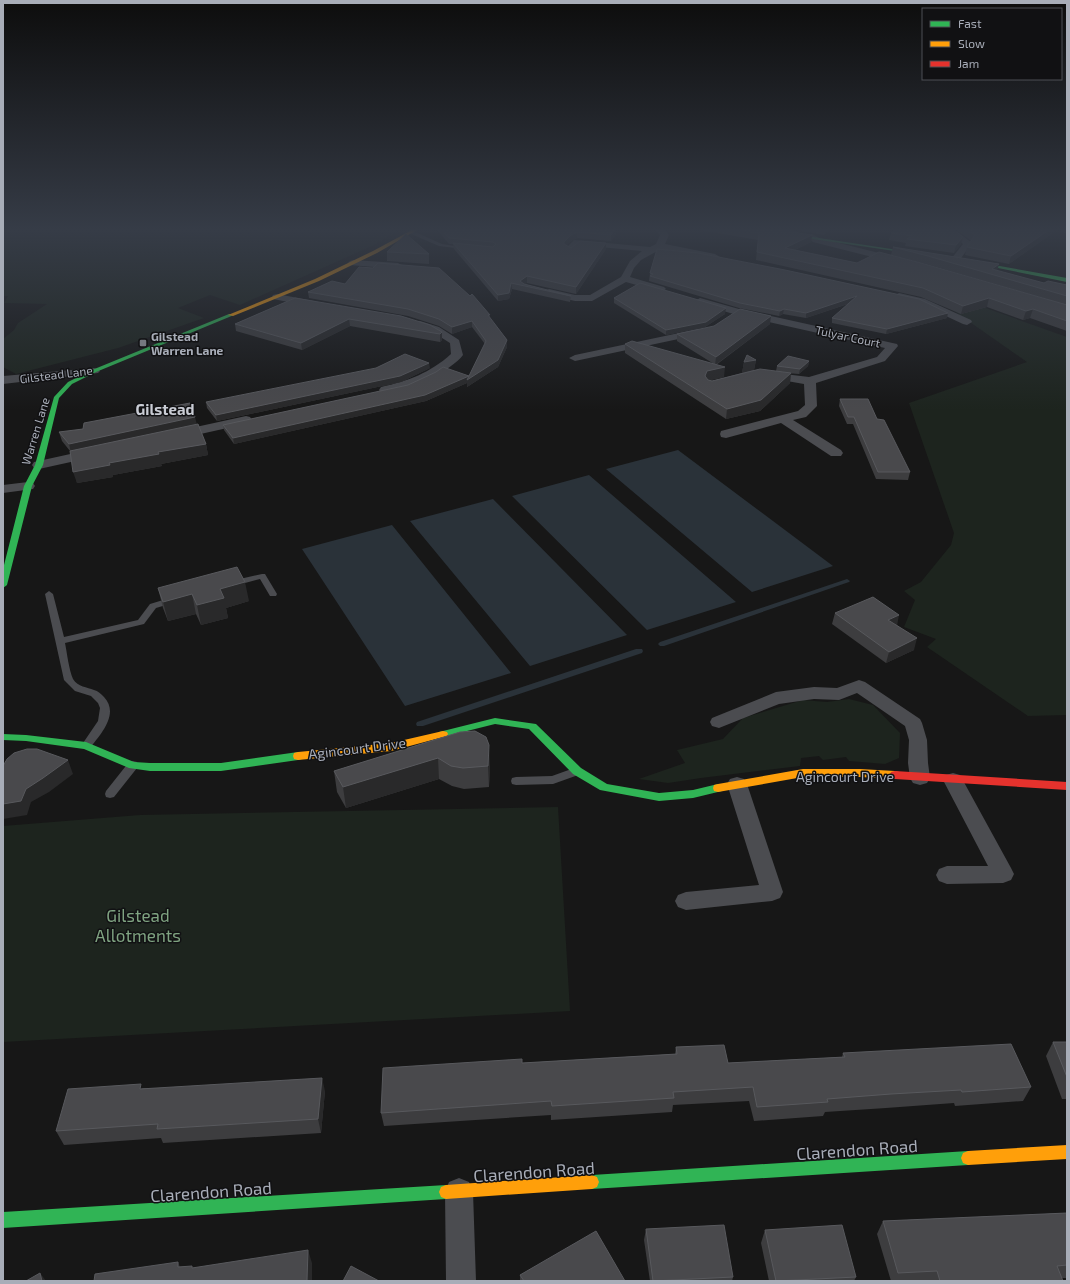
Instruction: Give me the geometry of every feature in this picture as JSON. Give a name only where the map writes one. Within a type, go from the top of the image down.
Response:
[{"type":"street","name":"Gilstead Lane","points":[[3,380],[94,370],[293,290]]},
{"type":"street","points":[[541,290],[575,298],[592,298],[606,290]]},
{"type":"street","points":[[662,290],[669,292]]},
{"type":"street","points":[[891,294],[922,301],[967,322]]},
{"type":"street","points":[[277,297],[324,305]]},
{"type":"street","points":[[692,298],[736,312]]},
{"type":"street","points":[[725,319],[736,312]]},
{"type":"street","name":"Tulyar Court","points":[[736,312],[893,346],[882,359],[810,381],[759,374]]},
{"type":"street","points":[[373,393],[426,379],[444,367],[457,355],[455,342],[435,328],[410,321]]},
{"type":"street","points":[[575,358],[708,330]]},
{"type":"street","name":"Warren Lane","points":[[3,585],[28,486],[39,465],[56,398],[70,383],[94,370]]},
{"type":"street","points":[[726,434],[802,414],[811,406],[810,381]]},
{"type":"street","points":[[163,438],[257,418]]},
{"type":"street","points":[[782,419],[836,453]]},
{"type":"street","points":[[39,465],[101,452]]},
{"type":"street","points":[[3,489],[28,486]]},
{"type":"street","points":[[719,722],[776,698],[814,693],[839,694],[860,686],[913,723],[918,740],[918,763],[920,778]]},
{"type":"street","name":"Agincourt Drive","points":[[3,737],[26,738],[86,746],[133,765],[150,767],[221,767],[303,755],[391,747],[495,721],[532,726],[577,771],[604,787],[659,797],[693,794],[737,784],[803,773],[860,773],[920,778],[1067,786]]},
{"type":"street","points":[[947,875],[1003,874],[953,780]]},
{"type":"street","points":[[686,901],[772,892],[737,784]]},
{"type":"street","name":"Clarendon Road","points":[[3,1220],[1067,1152]]},
{"type":"street","points":[[459,1192],[461,1281]]},
{"type":"lane","points":[[225,586],[262,576],[273,594]]},
{"type":"lane","points":[[49,594],[69,680],[78,688],[96,694],[104,703],[106,709],[104,721],[86,746]]},
{"type":"lane","points":[[60,641],[141,622],[153,606],[182,598]]},
{"type":"lane","points":[[110,794],[133,765]]},
{"type":"lane","points":[[516,781],[553,780],[577,771]]},
{"type":"green space","points":[[3,290],[274,290],[240,305],[210,295],[178,308],[204,318],[118,348],[16,374],[3,367],[3,339],[14,330],[18,323],[47,304],[4,303],[8,296],[3,296]]},
{"type":"green space","points":[[960,299],[1067,337],[1067,715],[1028,716],[927,647],[936,639],[904,627],[915,600],[904,591],[921,582],[951,545],[954,533],[909,403],[1027,362],[944,304]]},
{"type":"green space","points":[[849,699],[873,705],[900,733],[899,758],[885,764],[849,761],[846,757],[823,760],[819,756],[801,758],[800,766],[668,783],[639,779],[685,763],[677,750],[723,739],[743,718],[803,700],[827,702]]},
{"type":"green space","name":"Gilstead Allotments","points":[[558,807],[570,1011],[3,1042],[3,826],[140,815]]},
{"type":"shaded area","points":[[678,450],[833,566],[752,592],[606,469]]},
{"type":"shaded area","points":[[589,475],[736,602],[647,630],[512,496]]},
{"type":"shaded area","points":[[493,499],[627,635],[530,666],[410,521]]},
{"type":"shaded area","points":[[392,525],[511,673],[405,706],[302,549]]},
{"type":"building","points":[[313,290],[463,290],[470,296],[472,294],[490,315],[488,315],[507,340],[498,360],[467,380],[486,341],[472,321],[452,327],[439,319],[408,309],[308,292]]},
{"type":"building","points":[[494,290],[510,290],[509,293],[498,295]]},
{"type":"building","points":[[543,290],[547,290],[571,296]]},
{"type":"building","points":[[628,290],[664,290],[726,308],[706,322],[666,330],[614,298]]},
{"type":"building","points":[[696,290],[877,290],[919,299],[948,313],[887,329],[832,318],[857,296],[806,313],[784,309],[780,311],[740,303]]},
{"type":"building","points":[[927,290],[1015,290],[1067,305],[1067,321],[1033,309],[1026,311],[989,298],[963,306]]},
{"type":"building","points":[[1046,290],[1067,290],[1067,296]]},
{"type":"building","points":[[295,298],[401,316],[430,325],[442,332],[440,334],[349,319],[301,343],[235,324]]},
{"type":"building","points":[[740,309],[771,316],[716,357],[677,334],[714,326]]},
{"type":"building","points":[[632,341],[725,367],[707,371],[705,376],[708,380],[712,381],[760,369],[791,373],[761,400],[727,409],[625,344]]},
{"type":"building","points":[[405,354],[429,363],[400,376],[216,415],[206,402],[376,368]]},
{"type":"building","points":[[747,355],[756,360],[744,362]]},
{"type":"building","points":[[788,356],[809,361],[800,369],[777,366]]},
{"type":"building","points":[[443,367],[469,376],[425,395],[233,438],[223,425],[408,385],[436,372]]},
{"type":"building","points":[[840,399],[868,399],[877,419],[884,420],[910,472],[878,472],[854,417],[848,417]]},
{"type":"building","points":[[190,403],[195,417],[69,444],[59,432],[83,429],[84,423]]},
{"type":"building","points":[[198,424],[206,444],[158,452],[159,454],[109,463],[110,465],[73,472],[70,451]]},
{"type":"building","points":[[237,567],[245,582],[220,589],[224,598],[197,605],[192,594],[163,602],[158,588]]},
{"type":"building","points":[[873,597],[899,615],[888,620],[917,638],[889,652],[835,613]]},
{"type":"building","points":[[475,731],[486,737],[489,745],[488,766],[463,768],[451,766],[438,758],[343,787],[334,771],[460,732]]},
{"type":"building","points":[[27,749],[37,749],[68,760],[26,789],[21,801],[3,804],[3,766],[7,759],[14,753]]},
{"type":"building","points":[[1053,1042],[1067,1042],[1067,1077]]},
{"type":"building","points":[[1011,1044],[1031,1087],[962,1092],[961,1090],[891,1094],[827,1099],[828,1102],[757,1107],[753,1087],[673,1092],[674,1098],[552,1106],[551,1101],[381,1113],[383,1068],[522,1059],[522,1063],[677,1054],[676,1047],[724,1045],[728,1063],[845,1057],[843,1053]]},
{"type":"building","points":[[322,1078],[318,1119],[157,1129],[158,1124],[56,1131],[68,1089],[141,1084],[140,1089]]},
{"type":"building","points":[[1067,1213],[1067,1265],[1057,1266],[1063,1281],[940,1281],[937,1271],[898,1273],[883,1221]]},
{"type":"building","points":[[724,1225],[733,1277],[653,1281],[646,1229]]},
{"type":"building","points":[[842,1225],[856,1277],[776,1281],[765,1230]]},
{"type":"building","points":[[596,1231],[625,1281],[524,1281],[520,1275]]},
{"type":"building","points":[[308,1250],[307,1281],[94,1281],[95,1274],[178,1262],[178,1267],[192,1266],[192,1268]]},
{"type":"building","points":[[351,1266],[379,1281],[343,1281]]},
{"type":"building","points":[[40,1273],[42,1281],[26,1281]]},
{"type":"waterway","points":[[662,644],[847,581]]},
{"type":"waterway","points":[[420,724],[639,651]]},
{"type":"traffic: fast","points":[[3,585],[28,486],[39,465],[56,398],[70,383],[94,371],[231,315]]},
{"type":"traffic: fast","points":[[443,734],[495,721],[532,726],[577,771],[604,787],[659,797],[693,794],[718,788]]},
{"type":"traffic: fast","points":[[3,737],[26,738],[86,746],[133,765],[150,767],[221,767],[298,756]]},
{"type":"traffic: fast","points":[[592,1182],[968,1158]]},
{"type":"traffic: fast","points":[[3,1220],[446,1192]]},
{"type":"traffic: slow","points":[[231,315],[293,290]]},
{"type":"traffic: slow","points":[[298,756],[391,747],[443,734]]},
{"type":"traffic: slow","points":[[718,788],[803,773],[860,773],[895,775]]},
{"type":"traffic: slow","points":[[968,1158],[1067,1152]]},
{"type":"traffic: slow","points":[[446,1192],[592,1182]]},
{"type":"traffic: jam","points":[[895,775],[1067,786]]},
{"type":"place","name":"Gilstead Warren Lane","points":[[143,343]]},
{"type":"district","name":"Gilstead","points":[[165,409]]}]
